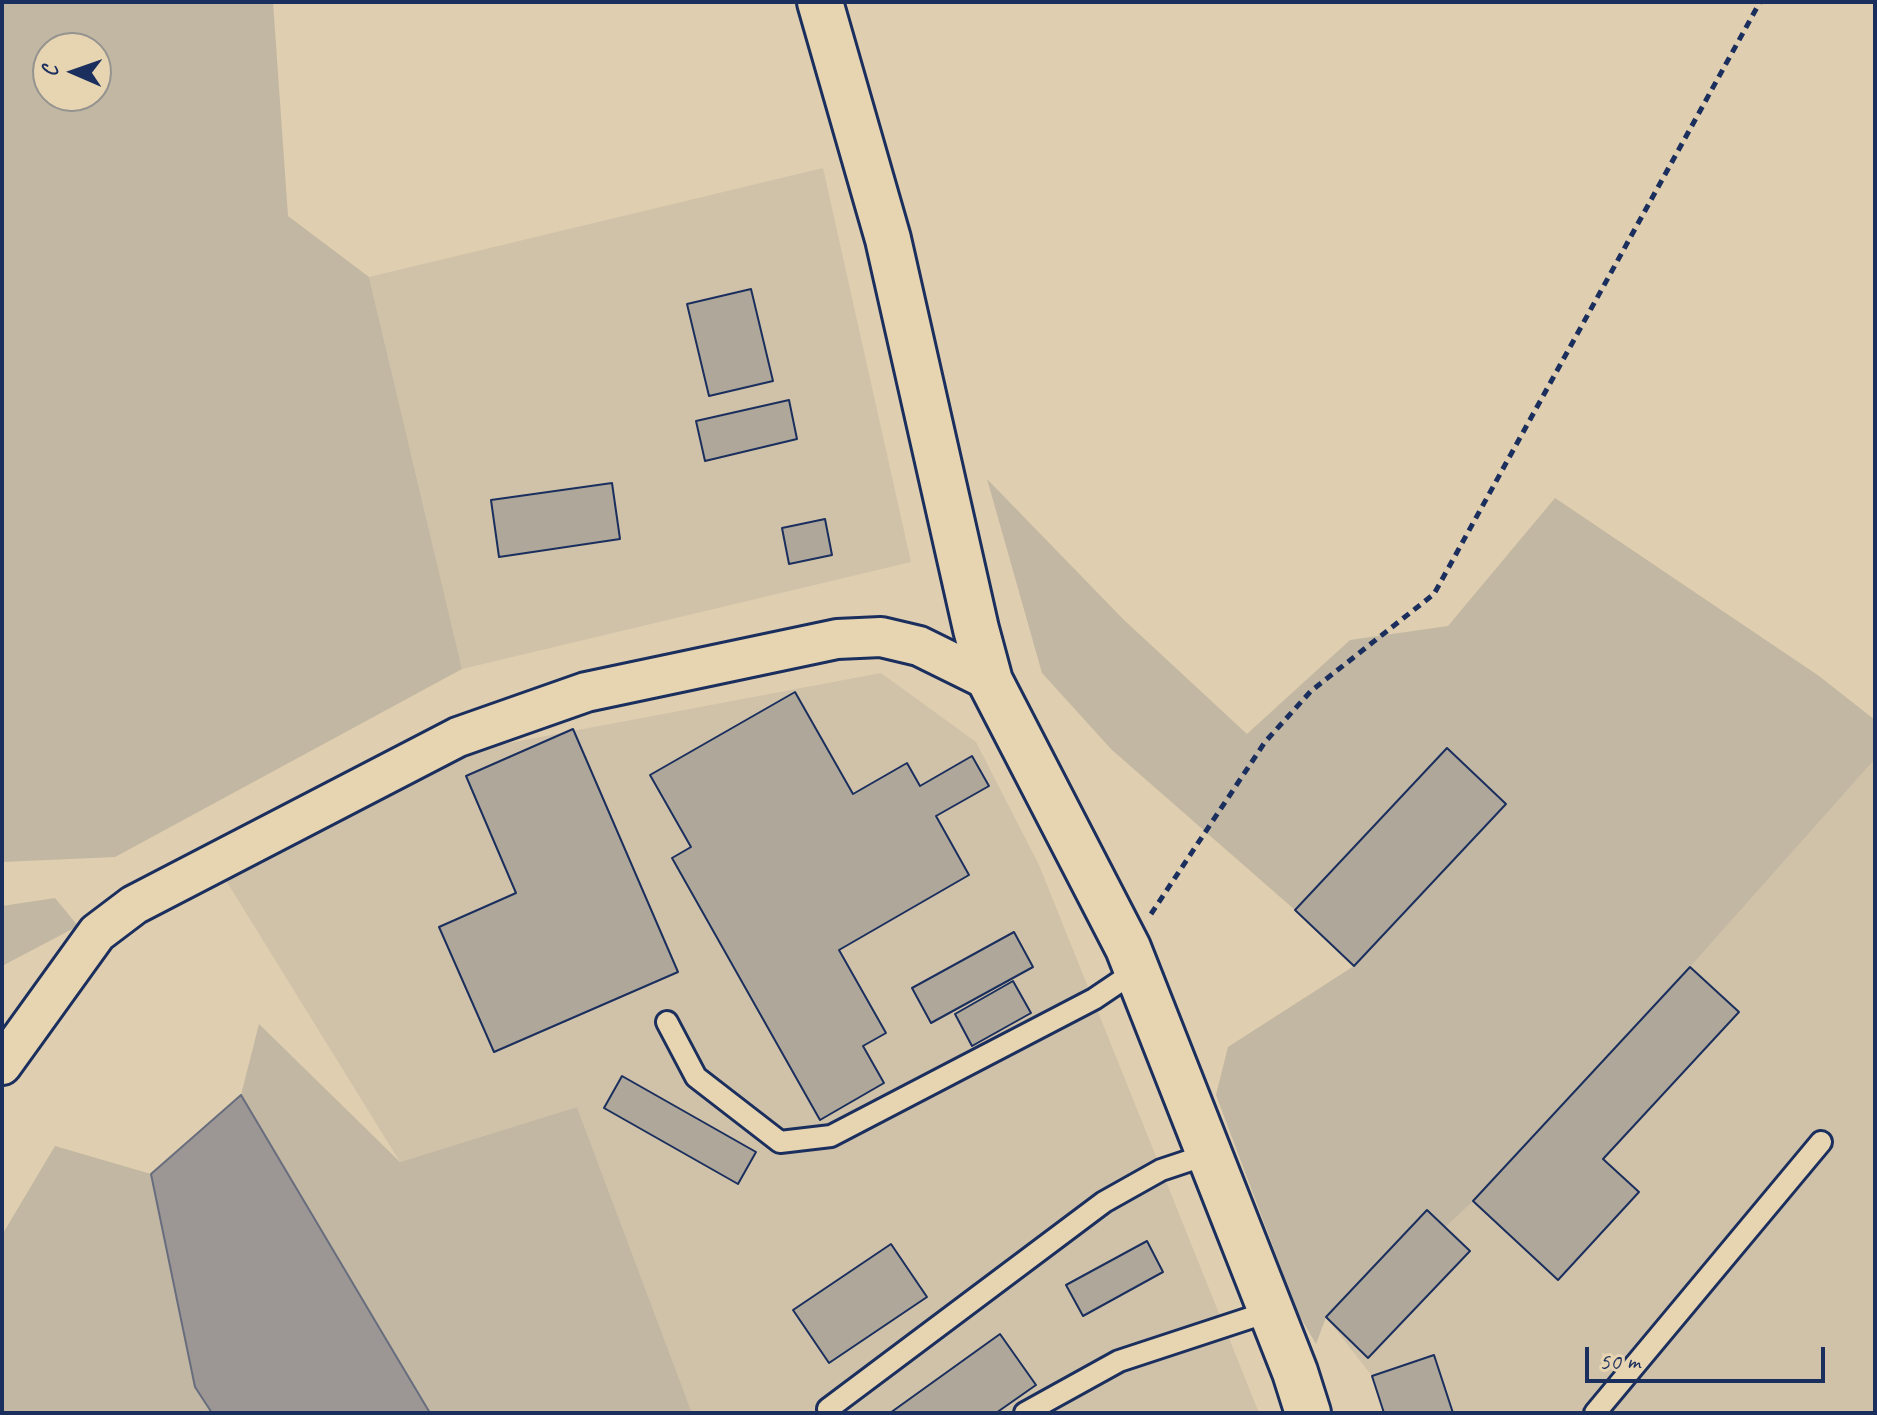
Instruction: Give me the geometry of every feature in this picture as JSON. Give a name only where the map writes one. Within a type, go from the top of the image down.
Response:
[{"type":"street","points":[[820,2],[888,239],[990,681],[1133,959],[1308,1413]]},
{"type":"street","points":[[2,1065],[97,933],[134,905],[458,737],[586,692],[837,639],[881,637],[919,646],[990,681]]},
{"type":"lane","points":[[667,1022],[696,1077],[780,1142],[831,1136],[1094,999],[1133,959]]},
{"type":"lane","points":[[1595,1413],[1821,1142]]},
{"type":"lane","points":[[828,1409],[1104,1202],[1161,1170],[1209,1154]]},
{"type":"lane","points":[[1025,1413],[1119,1361],[1271,1311]]},
{"type":"path","points":[[1133,959],[1265,742],[1311,691],[1434,594],[1760,2]]},
{"type":"shaded area","points":[[2,2],[273,2],[288,216],[369,277],[462,669],[115,857],[2,862]]},
{"type":"shaded area","points":[[823,168],[911,562],[462,669],[369,277]]},
{"type":"shaded area","points":[[987,479],[1124,620],[1247,734],[1350,640],[1448,626],[1555,498],[1819,676],[1875,720],[1875,759],[1690,967],[1473,1201],[1445,1227],[1427,1210],[1326,1317],[1316,1344],[1298,1313],[1216,1095],[1228,1047],[1354,966],[1506,804],[1447,749],[1295,910],[1112,750],[1042,673]]},
{"type":"shaded area","points":[[881,673],[976,742],[1039,865],[1259,1413],[692,1413],[577,1107],[400,1162],[225,879],[461,752]]},
{"type":"shaded area","points":[[1875,759],[1875,1413],[1384,1413],[1372,1376],[1326,1317],[1427,1210],[1690,967]]},
{"type":"shaded area","points":[[55,898],[78,926],[2,966],[2,906]]},
{"type":"shaded area","points":[[259,1024],[400,1162],[577,1107],[692,1413],[430,1413],[241,1095]]},
{"type":"shaded area","points":[[241,1095],[430,1413],[212,1413],[195,1387],[151,1174]]},
{"type":"shaded area","points":[[55,1146],[151,1174],[195,1387],[212,1413],[2,1413],[2,1235]]},
{"type":"building","points":[[751,289],[773,381],[709,396],[687,304]]},
{"type":"building","points":[[789,400],[797,439],[705,461],[696,421]]},
{"type":"building","points":[[612,483],[620,539],[499,557],[491,500]]},
{"type":"building","points":[[825,519],[832,555],[789,564],[782,528]]},
{"type":"building","points":[[795,692],[853,794],[907,763],[920,786],[972,756],[989,786],[936,816],[969,875],[839,950],[886,1033],[863,1046],[884,1083],[820,1120],[672,858],[691,847],[650,775]]},
{"type":"building","points":[[573,729],[678,972],[494,1052],[439,927],[516,893],[466,776]]},
{"type":"building","points":[[1447,748],[1506,804],[1354,966],[1295,910]]},
{"type":"building","points":[[1014,932],[1033,967],[931,1023],[912,988]]},
{"type":"building","points":[[1690,967],[1739,1012],[1603,1159],[1639,1192],[1558,1280],[1473,1201]]},
{"type":"building","points":[[1013,981],[1031,1013],[972,1046],[955,1014]]},
{"type":"building","points":[[622,1076],[756,1152],[738,1184],[604,1108]]},
{"type":"building","points":[[1427,1210],[1470,1251],[1368,1358],[1326,1317]]},
{"type":"building","points":[[1147,1241],[1163,1272],[1083,1316],[1066,1285]]},
{"type":"building","points":[[891,1244],[927,1297],[829,1363],[793,1310]]},
{"type":"building","points":[[1000,1334],[1036,1385],[996,1413],[890,1413]]},
{"type":"building","points":[[1434,1355],[1453,1413],[1384,1413],[1372,1376]]}]
